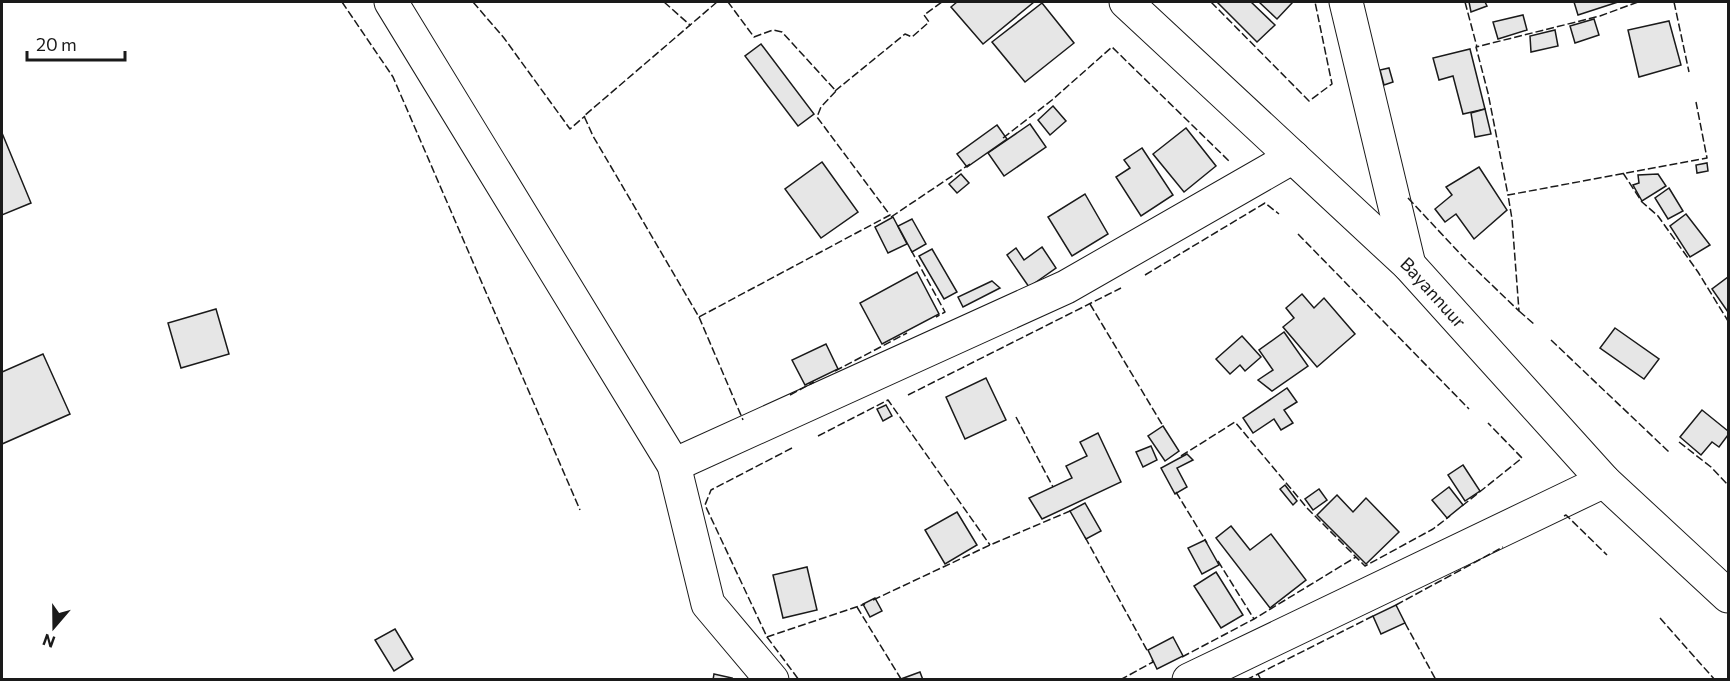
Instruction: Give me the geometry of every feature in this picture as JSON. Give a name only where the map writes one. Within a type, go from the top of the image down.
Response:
[{"type":"street","points":[[391,2],[674,465],[708,604],[772,680]]},
{"type":"street","name":"Bayannuur","points":[[1126,2],[1409,265],[1604,480],[1728,596]]},
{"type":"street","points":[[1346,2],[1409,265]]},
{"type":"street","points":[[674,465],[1066,287],[1293,157]]},
{"type":"street","points":[[1189,680],[1604,480]]},
{"type":"building","points":[[957,2],[1034,2],[983,44],[951,7]]},
{"type":"building","points":[[1217,2],[1251,2],[1275,25],[1257,42]]},
{"type":"building","points":[[1259,2],[1291,2],[1292,3],[1277,19]]},
{"type":"building","points":[[1469,2],[1485,2],[1487,6],[1471,12]]},
{"type":"building","points":[[1574,2],[1618,2],[1578,15]]},
{"type":"building","points":[[1042,3],[1074,43],[1025,82],[992,42]]},
{"type":"building","points":[[1523,15],[1527,30],[1498,39],[1493,22]]},
{"type":"building","points":[[1594,19],[1599,35],[1575,43],[1570,26]]},
{"type":"building","points":[[1669,21],[1681,65],[1639,77],[1628,30]]},
{"type":"building","points":[[1555,30],[1558,46],[1531,52],[1530,36]]},
{"type":"building","points":[[761,44],[814,114],[798,126],[745,56]]},
{"type":"building","points":[[1470,49],[1485,109],[1463,114],[1453,76],[1439,80],[1433,58]]},
{"type":"building","points":[[1389,68],[1393,82],[1384,85],[1380,70]]},
{"type":"building","points":[[1053,106],[1066,121],[1050,135],[1038,120]]},
{"type":"building","points":[[1485,109],[1491,134],[1475,137],[1471,113]]},
{"type":"building","points":[[1030,124],[1046,147],[1004,176],[988,153]]},
{"type":"building","points":[[997,125],[1007,139],[967,167],[957,154]]},
{"type":"building","points":[[1186,128],[1216,166],[1184,192],[1153,154]]},
{"type":"building","points":[[2,133],[31,203],[2,215]]},
{"type":"building","points":[[1142,148],[1173,195],[1141,216],[1116,177],[1130,168],[1124,160]]},
{"type":"building","points":[[822,162],[858,212],[821,238],[785,189]]},
{"type":"building","points":[[1707,163],[1708,171],[1697,173],[1696,165]]},
{"type":"building","points":[[1479,167],[1507,210],[1474,239],[1456,214],[1445,222],[1435,209],[1452,195],[1446,187]]},
{"type":"building","points":[[961,174],[969,183],[957,193],[949,184]]},
{"type":"building","points":[[1658,174],[1666,186],[1642,201],[1633,185],[1639,183],[1638,175]]},
{"type":"building","points":[[1669,188],[1683,211],[1668,219],[1655,198]]},
{"type":"building","points":[[1085,194],[1108,234],[1072,256],[1048,217]]},
{"type":"building","points":[[1686,214],[1710,245],[1690,257],[1670,226]]},
{"type":"building","points":[[893,217],[907,244],[888,253],[875,227]]},
{"type":"building","points":[[912,219],[926,244],[912,252],[898,226]]},
{"type":"building","points":[[1042,247],[1056,268],[1029,287],[1007,255],[1016,248],[1024,260]]},
{"type":"building","points":[[932,249],[957,292],[944,299],[919,256]]},
{"type":"building","points":[[917,272],[939,314],[882,344],[860,303]]},
{"type":"building","points":[[1728,277],[1728,312],[1712,289]]},
{"type":"building","points":[[992,281],[1000,288],[963,307],[958,297]]},
{"type":"building","points":[[1302,294],[1314,308],[1324,298],[1355,334],[1317,367],[1283,327],[1294,318],[1286,308]]},
{"type":"building","points":[[216,309],[229,354],[181,368],[168,323]]},
{"type":"building","points":[[1615,328],[1659,359],[1644,379],[1600,348]]},
{"type":"building","points":[[1284,332],[1308,366],[1272,391],[1258,380],[1273,370],[1259,350]]},
{"type":"building","points":[[1242,336],[1261,357],[1245,371],[1240,365],[1230,374],[1216,359]]},
{"type":"building","points":[[826,344],[838,369],[805,385],[792,360]]},
{"type":"building","points":[[43,354],[70,414],[2,444],[2,372]]},
{"type":"building","points":[[986,378],[1006,420],[965,439],[946,397]]},
{"type":"building","points":[[1287,388],[1297,402],[1284,410],[1293,423],[1281,430],[1274,419],[1253,433],[1243,418]]},
{"type":"building","points":[[886,405],[892,416],[883,421],[877,409]]},
{"type":"building","points":[[1702,410],[1728,431],[1728,435],[1719,447],[1712,442],[1701,455],[1680,437]]},
{"type":"building","points":[[1163,426],[1179,451],[1165,461],[1148,436]]},
{"type":"building","points":[[1098,433],[1121,482],[1042,519],[1029,498],[1072,478],[1066,466],[1087,456],[1080,442]]},
{"type":"building","points":[[1151,446],[1157,460],[1143,467],[1136,452]]},
{"type":"building","points":[[1187,454],[1193,460],[1177,468],[1187,487],[1175,494],[1161,468]]},
{"type":"building","points":[[1463,465],[1480,491],[1465,501],[1448,475]]},
{"type":"building","points":[[1285,485],[1297,501],[1293,505],[1280,489]]},
{"type":"building","points":[[1449,487],[1463,505],[1447,518],[1432,500]]},
{"type":"building","points":[[1319,489],[1327,500],[1313,510],[1305,499]]},
{"type":"building","points":[[1337,495],[1353,512],[1366,498],[1399,532],[1366,564],[1317,515]]},
{"type":"building","points":[[1085,503],[1101,531],[1086,539],[1070,511]]},
{"type":"building","points":[[957,512],[977,545],[945,564],[925,530]]},
{"type":"building","points":[[1231,526],[1250,550],[1271,534],[1306,580],[1270,608],[1216,538]]},
{"type":"building","points":[[1205,540],[1219,565],[1202,574],[1188,548]]},
{"type":"building","points":[[807,567],[817,610],[783,618],[773,575]]},
{"type":"building","points":[[1216,572],[1243,615],[1221,628],[1194,586]]},
{"type":"building","points":[[875,598],[882,611],[870,617],[863,604]]},
{"type":"building","points":[[1396,605],[1405,623],[1381,634],[1373,616]]},
{"type":"building","points":[[395,629],[413,659],[394,671],[375,640]]},
{"type":"building","points":[[1173,637],[1183,656],[1157,669],[1148,650]]},
{"type":"building","points":[[920,672],[923,680],[900,680],[901,679]]},
{"type":"building","points":[[714,674],[732,678],[731,680],[713,680]]},
{"type":"fence","points":[[342,2],[393,77],[580,510]]},
{"type":"fence","points":[[473,2],[504,38],[570,129],[585,116]]},
{"type":"fence","points":[[664,2],[689,26]]},
{"type":"fence","points":[[717,2],[584,116],[593,136],[699,317],[890,215],[817,117],[821,107],[836,91],[782,32],[773,30],[754,37],[728,2]]},
{"type":"fence","points":[[835,91],[905,34],[912,37],[929,22],[924,15],[942,2]]},
{"type":"fence","points":[[1211,2],[1309,101],[1332,84],[1315,2]]},
{"type":"fence","points":[[1465,2],[1477,47]]},
{"type":"fence","points":[[1638,2],[1600,16],[1476,47],[1488,93],[1508,195],[1707,158],[1696,102]]},
{"type":"fence","points":[[1674,2],[1689,72]]},
{"type":"fence","points":[[1003,138],[1052,100],[1112,47],[1229,161]]},
{"type":"fence","points":[[891,217],[970,164]]},
{"type":"fence","points":[[1623,173],[1642,202],[1658,216],[1698,272],[1728,321]]},
{"type":"fence","points":[[1408,198],[1467,261],[1519,311],[1508,195]]},
{"type":"fence","points":[[1145,275],[1265,203],[1279,214]]},
{"type":"fence","points":[[1298,234],[1469,409]]},
{"type":"fence","points":[[911,250],[945,312],[936,317]]},
{"type":"fence","points":[[908,395],[1121,288]]},
{"type":"fence","points":[[1090,304],[1163,426]]},
{"type":"fence","points":[[1519,311],[1534,324]]},
{"type":"fence","points":[[699,317],[743,420]]},
{"type":"fence","points":[[835,371],[907,333]]},
{"type":"fence","points":[[1551,340],[1669,452]]},
{"type":"fence","points":[[790,395],[814,382]]},
{"type":"fence","points":[[818,436],[888,400],[990,545]]},
{"type":"fence","points":[[1016,417],[1053,487]]},
{"type":"fence","points":[[1181,456],[1235,422],[1308,509],[1365,566],[1433,529],[1450,516]]},
{"type":"fence","points":[[1462,506],[1522,458],[1488,423]]},
{"type":"fence","points":[[1679,442],[1711,467],[1728,485]]},
{"type":"fence","points":[[792,448],[711,490],[705,505],[767,637],[865,604]]},
{"type":"fence","points":[[1176,492],[1207,543]]},
{"type":"fence","points":[[873,600],[990,545],[1070,511],[1072,513]]},
{"type":"fence","points":[[1564,516],[1566,515],[1607,555]]},
{"type":"fence","points":[[1085,537],[1148,652]]},
{"type":"fence","points":[[1396,605],[1503,547]]},
{"type":"fence","points":[[1182,657],[1254,619],[1356,557]]},
{"type":"fence","points":[[1218,561],[1254,619]]},
{"type":"fence","points":[[857,607],[901,679]]},
{"type":"fence","points":[[1258,674],[1373,616]]},
{"type":"fence","points":[[1660,618],[1715,680]]},
{"type":"fence","points":[[1405,623],[1436,680]]},
{"type":"fence","points":[[767,637],[799,680]]},
{"type":"fence","points":[[1120,680],[1153,662],[1152,660]]},
{"type":"fence","points":[[1246,680],[1258,674],[1261,680]]}]
